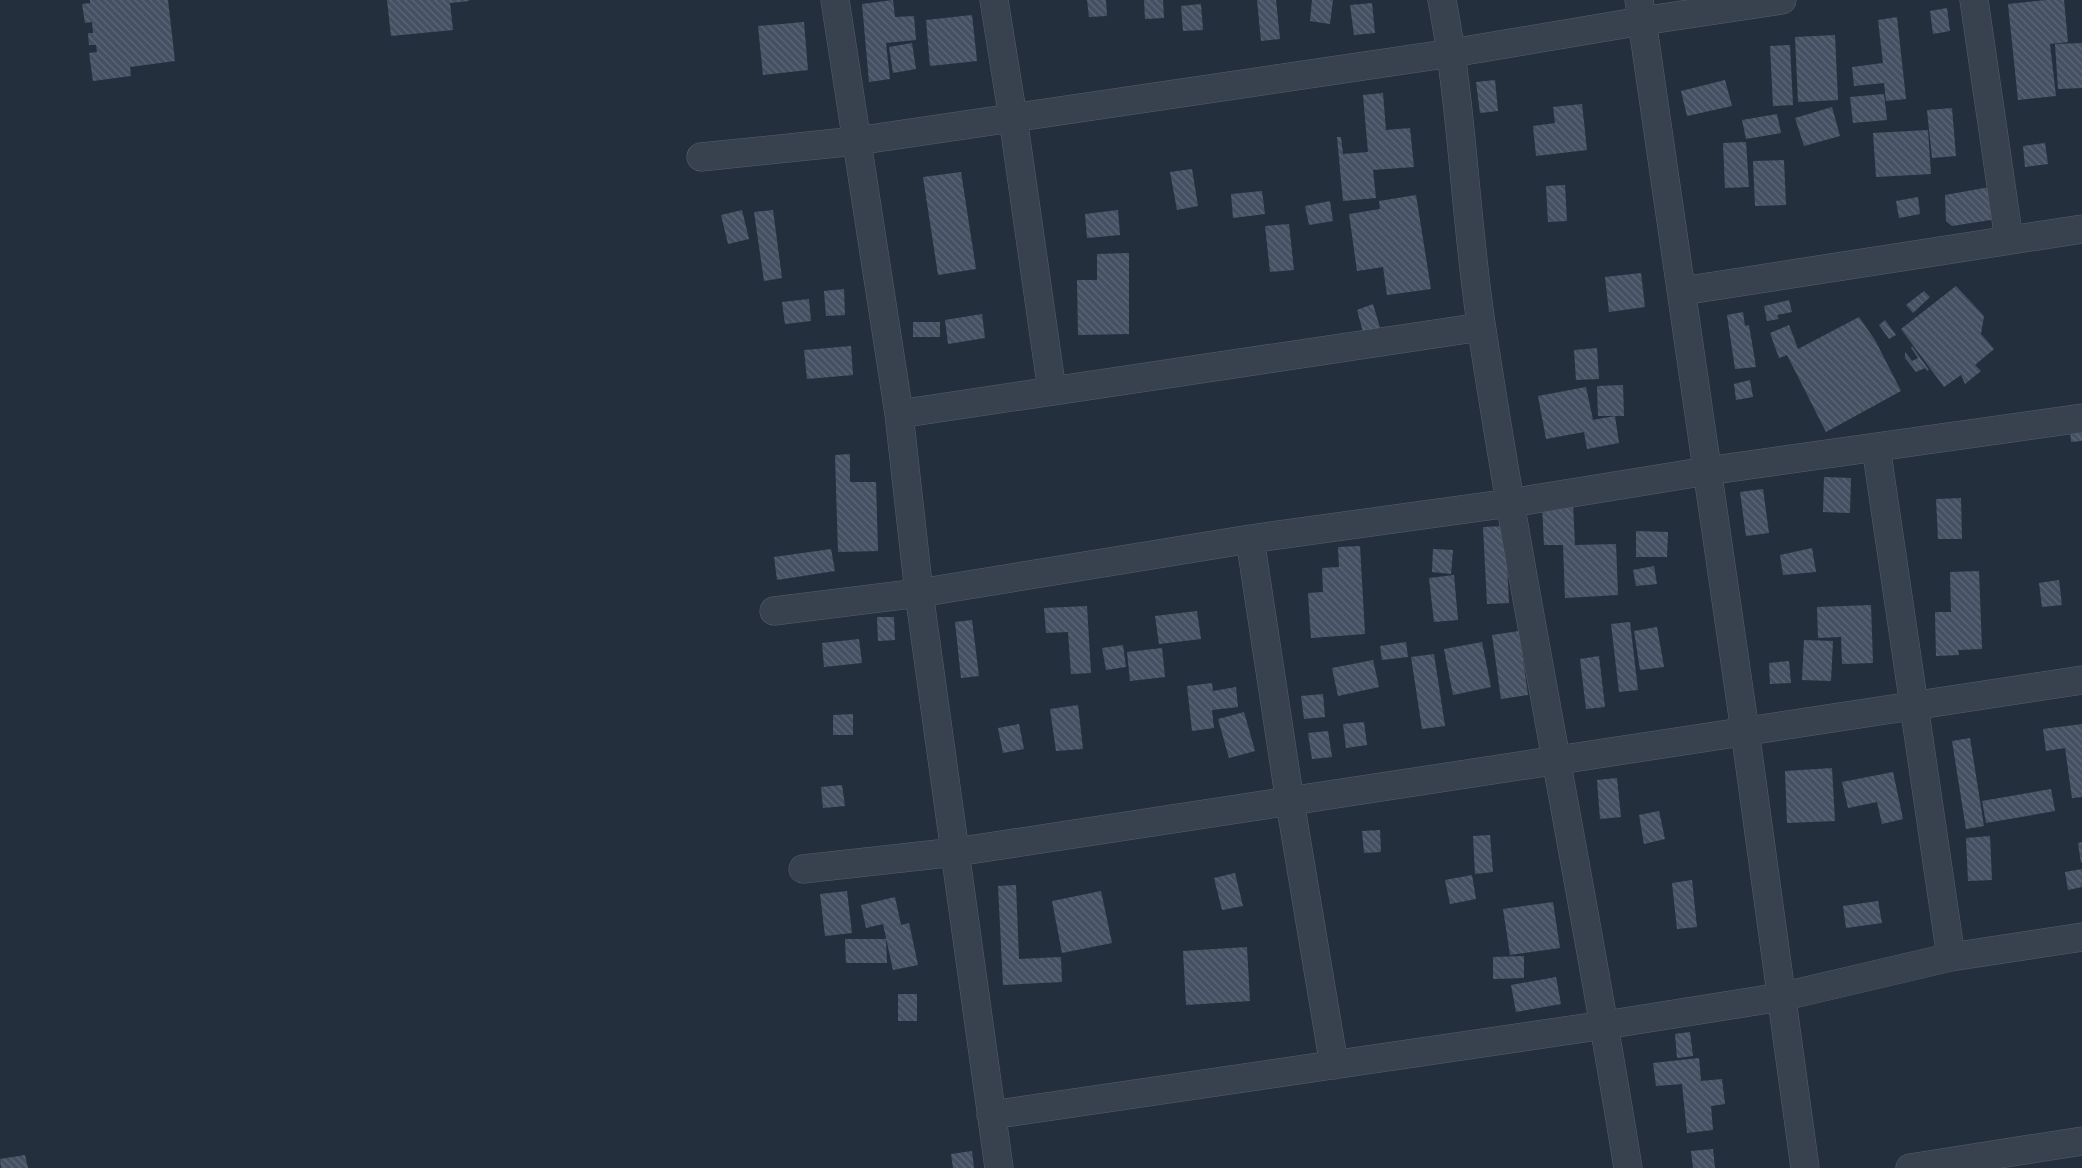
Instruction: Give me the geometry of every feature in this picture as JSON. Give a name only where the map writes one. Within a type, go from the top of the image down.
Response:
[{"type":"street","points":[[834,0],[899,414],[919,593],[999,1168]]},
{"type":"street","points":[[994,0],[1052,391]]},
{"type":"street","points":[[1442,0],[1452,53],[1481,327],[1510,503],[1605,1025],[1628,1168]]},
{"type":"street","points":[[701,157],[856,141],[1452,53],[1640,10],[1782,0]]},
{"type":"street","points":[[1974,0],[2009,240]]},
{"type":"street","points":[[1640,10],[1745,731],[1804,1168]]},
{"type":"street","points":[[1682,291],[2082,229]]},
{"type":"street","points":[[899,414],[1481,327]]},
{"type":"street","points":[[774,611],[919,593],[1250,539],[1510,503],[1707,471],[2082,418]]},
{"type":"street","points":[[1876,448],[1951,957]]},
{"type":"street","points":[[1250,539],[1290,802],[1334,1065]]},
{"type":"street","points":[[803,869],[956,852],[2082,680]]},
{"type":"street","points":[[991,1115],[1781,998],[1951,957],[2082,937]]},
{"type":"street","points":[[1910,1168],[2082,1141]]},
{"type":"building","points":[[90,0],[168,0],[175,61],[130,67],[131,76],[93,81],[89,53],[97,52],[96,45],[89,45],[88,33],[93,33],[92,22],[85,23],[82,4],[90,3]]},
{"type":"building","points":[[387,0],[469,1],[450,3],[453,30],[391,36]]},
{"type":"building","points":[[893,0],[895,17],[914,16],[916,40],[886,43],[890,79],[869,82],[862,4]]},
{"type":"building","points":[[1087,0],[1106,0],[1107,16],[1089,17]]},
{"type":"building","points":[[1144,0],[1163,0],[1164,18],[1145,19]]},
{"type":"building","points":[[1257,0],[1276,0],[1280,39],[1261,41]]},
{"type":"building","points":[[1312,0],[1333,0],[1330,24],[1310,21]]},
{"type":"building","points":[[2064,0],[2068,42],[2050,44],[2056,96],[2018,100],[2008,4]]},
{"type":"building","points":[[1372,3],[1375,33],[1354,35],[1350,5]]},
{"type":"building","points":[[1201,4],[1203,30],[1183,31],[1181,6]]},
{"type":"building","points":[[1947,8],[1950,31],[1933,34],[1930,11]]},
{"type":"building","points":[[972,15],[977,61],[930,66],[926,20]]},
{"type":"building","points":[[1897,17],[1906,99],[1886,101],[1884,83],[1854,86],[1852,67],[1883,63],[1878,20]]},
{"type":"building","points":[[804,22],[808,70],[763,75],[758,26]]},
{"type":"building","points":[[1835,35],[1838,100],[1798,102],[1795,37]]},
{"type":"building","points":[[912,43],[916,69],[893,73],[889,47]]},
{"type":"building","points":[[2082,43],[2082,88],[2058,89],[2055,44]]},
{"type":"building","points":[[1790,45],[1793,105],[1773,106],[1770,46]]},
{"type":"building","points":[[1495,80],[1498,111],[1480,113],[1476,82]]},
{"type":"building","points":[[1725,80],[1732,106],[1687,116],[1681,91]]},
{"type":"building","points":[[1383,93],[1386,130],[1410,128],[1414,167],[1373,170],[1376,198],[1343,201],[1337,137],[1341,137],[1343,154],[1368,152],[1363,95]]},
{"type":"building","points":[[1884,94],[1887,120],[1853,123],[1850,97]]},
{"type":"building","points":[[1582,104],[1587,150],[1536,156],[1533,126],[1555,123],[1553,107]]},
{"type":"building","points":[[1832,107],[1840,136],[1804,146],[1795,118]]},
{"type":"building","points":[[1952,108],[1956,156],[1932,158],[1927,110]]},
{"type":"building","points":[[1777,114],[1781,133],[1746,139],[1742,120]]},
{"type":"building","points":[[1928,130],[1931,174],[1876,177],[1873,133]]},
{"type":"building","points":[[1746,142],[1749,187],[1725,188],[1723,143]]},
{"type":"building","points":[[2045,143],[2048,164],[2025,167],[2023,146]]},
{"type":"building","points":[[1784,160],[1786,205],[1755,206],[1753,161]]},
{"type":"building","points":[[1192,169],[1198,206],[1177,210],[1170,172]]},
{"type":"building","points":[[961,172],[976,269],[938,275],[923,177]]},
{"type":"building","points":[[1565,185],[1567,221],[1548,222],[1546,186]]},
{"type":"building","points":[[1990,187],[1997,219],[1952,226],[1946,221],[1945,195]]},
{"type":"building","points":[[1262,191],[1265,214],[1233,218],[1231,194]]},
{"type":"building","points":[[1416,195],[1431,289],[1387,295],[1383,267],[1357,271],[1349,214],[1380,209],[1379,201]]},
{"type":"building","points":[[1918,197],[1920,214],[1899,218],[1896,201]]},
{"type":"building","points":[[1330,201],[1333,221],[1309,225],[1305,206]]},
{"type":"building","points":[[742,210],[749,239],[728,244],[721,215]]},
{"type":"building","points":[[773,210],[782,278],[764,281],[754,212]]},
{"type":"building","points":[[1118,210],[1120,235],[1087,238],[1085,214]]},
{"type":"building","points":[[1289,224],[1294,270],[1270,272],[1265,226]]},
{"type":"building","points":[[1129,253],[1129,334],[1078,335],[1077,280],[1097,280],[1097,254]]},
{"type":"building","points":[[1641,273],[1645,307],[1609,312],[1605,277]]},
{"type":"building","points":[[1956,286],[1984,316],[1981,334],[1994,349],[1975,365],[1981,371],[1965,384],[1961,375],[1944,387],[1901,329]]},
{"type":"building","points":[[844,289],[845,315],[826,316],[824,291]]},
{"type":"building","points":[[1924,291],[1930,297],[1913,313],[1906,305]]},
{"type":"building","points":[[809,299],[811,321],[785,324],[782,302]]},
{"type":"building","points":[[1789,300],[1792,312],[1777,315],[1779,319],[1767,321],[1764,306]]},
{"type":"building","points":[[1373,304],[1380,328],[1363,332],[1357,310]]},
{"type":"building","points":[[1743,312],[1745,326],[1749,325],[1756,367],[1735,369],[1727,315]]},
{"type":"building","points":[[982,314],[985,338],[948,344],[945,320]]},
{"type":"building","points":[[1859,317],[1875,340],[1901,391],[1826,432],[1787,355],[1779,358],[1770,333],[1789,325],[1798,349]]},
{"type":"building","points":[[1885,320],[1896,335],[1889,339],[1879,325]]},
{"type":"building","points":[[913,322],[940,322],[940,337],[913,337]]},
{"type":"building","points":[[851,346],[853,375],[807,379],[804,350]]},
{"type":"building","points":[[1912,346],[1929,370],[1927,371],[1925,368],[1916,372],[1905,358],[1905,352],[1912,361],[1918,358],[1911,348]]},
{"type":"building","points":[[1597,348],[1599,379],[1576,380],[1574,350]]},
{"type":"building","points":[[1750,380],[1753,397],[1736,400],[1734,384]]},
{"type":"building","points":[[1623,385],[1624,416],[1598,416],[1597,386]]},
{"type":"building","points":[[1586,387],[1593,420],[1615,416],[1619,443],[1587,449],[1584,432],[1546,439],[1538,396]]},
{"type":"building","points":[[2069,413],[2082,413],[2082,441],[2071,442]]},
{"type":"building","points":[[850,454],[850,482],[876,482],[878,551],[838,552],[835,455]]},
{"type":"building","points":[[1824,477],[1851,478],[1850,513],[1823,512]]},
{"type":"building","points":[[1763,489],[1769,533],[1746,536],[1740,492]]},
{"type":"building","points":[[1961,498],[1962,539],[1938,539],[1936,499]]},
{"type":"building","points":[[1573,504],[1575,545],[1616,544],[1618,595],[1565,598],[1563,545],[1544,545],[1542,505]]},
{"type":"building","points":[[1505,526],[1509,603],[1487,604],[1483,527]]},
{"type":"building","points":[[1636,531],[1668,532],[1667,557],[1636,557]]},
{"type":"building","points":[[1360,546],[1365,634],[1311,638],[1308,593],[1323,592],[1322,568],[1339,567],[1338,547]]},
{"type":"building","points":[[1812,548],[1816,572],[1783,575],[1780,555]]},
{"type":"building","points":[[831,549],[835,571],[777,580],[774,557]]},
{"type":"building","points":[[1433,549],[1453,550],[1451,574],[1432,572]]},
{"type":"building","points":[[1654,566],[1657,584],[1636,586],[1633,570]]},
{"type":"building","points":[[1979,571],[1982,649],[1958,650],[1959,655],[1936,656],[1935,612],[1951,612],[1950,572]]},
{"type":"building","points":[[1454,575],[1458,620],[1434,622],[1429,578]]},
{"type":"building","points":[[2059,580],[2062,605],[2042,607],[2039,583]]},
{"type":"building","points":[[1871,605],[1873,663],[1842,664],[1841,637],[1818,638],[1817,607]]},
{"type":"building","points":[[1087,606],[1091,673],[1071,674],[1068,632],[1046,633],[1044,608]]},
{"type":"building","points":[[1197,611],[1201,639],[1159,644],[1155,616]]},
{"type":"building","points":[[877,617],[894,617],[895,640],[878,641]]},
{"type":"building","points":[[972,620],[979,676],[961,678],[955,622]]},
{"type":"building","points":[[1630,622],[1638,690],[1619,692],[1611,624]]},
{"type":"building","points":[[1657,627],[1664,667],[1640,670],[1634,631]]},
{"type":"building","points":[[1519,631],[1528,695],[1501,699],[1492,635]]},
{"type":"building","points":[[859,639],[862,663],[824,667],[822,643]]},
{"type":"building","points":[[1804,640],[1833,641],[1831,681],[1802,680]]},
{"type":"building","points":[[1406,642],[1408,657],[1382,660],[1380,646]]},
{"type":"building","points":[[1482,642],[1491,687],[1453,695],[1444,649]]},
{"type":"building","points":[[1123,645],[1126,667],[1106,670],[1102,648]]},
{"type":"building","points":[[1162,648],[1165,677],[1130,681],[1127,652]]},
{"type":"building","points":[[1434,654],[1445,726],[1422,729],[1411,657]]},
{"type":"building","points":[[1599,656],[1605,707],[1586,709],[1580,659]]},
{"type":"building","points":[[1373,660],[1379,687],[1338,696],[1332,668]]},
{"type":"building","points":[[1789,661],[1791,683],[1770,684],[1769,663]]},
{"type":"building","points":[[1212,683],[1213,691],[1236,687],[1238,707],[1212,710],[1214,728],[1192,731],[1187,686]]},
{"type":"building","points":[[1323,694],[1325,717],[1304,719],[1301,696]]},
{"type":"building","points":[[1078,705],[1083,749],[1056,751],[1050,709]]},
{"type":"building","points":[[1244,712],[1255,751],[1229,758],[1218,719]]},
{"type":"building","points":[[853,714],[853,735],[833,735],[833,715]]},
{"type":"building","points":[[1364,722],[1367,745],[1346,748],[1343,724]]},
{"type":"building","points":[[1019,724],[1024,749],[1003,753],[998,728]]},
{"type":"building","points":[[2082,724],[2082,797],[2072,798],[2065,748],[2046,751],[2043,729]]},
{"type":"building","points":[[1328,731],[1332,757],[1312,759],[1308,733]]},
{"type":"building","points":[[1970,738],[1984,826],[1966,829],[1952,741]]},
{"type":"building","points":[[1832,768],[1835,821],[1787,823],[1785,771]]},
{"type":"building","points":[[1893,772],[1903,819],[1882,824],[1877,802],[1848,808],[1842,782]]},
{"type":"building","points":[[1617,778],[1621,817],[1600,819],[1597,780]]},
{"type":"building","points":[[842,785],[845,806],[823,808],[821,787]]},
{"type":"building","points":[[2051,789],[2055,811],[1986,823],[1982,801]]},
{"type":"building","points":[[1659,811],[1665,839],[1644,844],[1639,815]]},
{"type":"building","points":[[1380,830],[1381,852],[1364,853],[1362,831]]},
{"type":"building","points":[[1490,835],[1493,872],[1475,874],[1473,836]]},
{"type":"building","points":[[1990,836],[1992,880],[1968,881],[1966,838]]},
{"type":"building","points":[[2082,842],[2082,862],[2081,863],[2078,843]]},
{"type":"building","points":[[2082,869],[2082,887],[2068,890],[2065,872]]},
{"type":"building","points":[[1235,873],[1243,906],[1222,910],[1214,878]]},
{"type":"building","points":[[1472,875],[1476,899],[1450,904],[1445,880]]},
{"type":"building","points":[[1692,880],[1697,927],[1677,929],[1672,883]]},
{"type":"building","points":[[1016,885],[1019,959],[1061,957],[1062,982],[1003,985],[998,886]]},
{"type":"building","points":[[847,891],[852,933],[825,936],[820,894]]},
{"type":"building","points":[[1101,891],[1112,943],[1062,953],[1052,901]]},
{"type":"building","points":[[895,897],[901,925],[909,923],[918,965],[893,970],[883,924],[866,928],[861,905]]},
{"type":"building","points":[[1878,901],[1882,923],[1846,928],[1843,906]]},
{"type":"building","points":[[1553,902],[1560,948],[1510,955],[1503,909]]},
{"type":"building","points":[[845,939],[886,939],[887,963],[846,963]]},
{"type":"building","points":[[1247,947],[1250,1001],[1186,1005],[1183,951]]},
{"type":"building","points":[[1524,956],[1524,978],[1493,979],[1493,957]]},
{"type":"building","points":[[1556,977],[1561,1004],[1516,1012],[1511,985]]},
{"type":"building","points":[[898,994],[917,994],[917,1021],[898,1021]]},
{"type":"building","points":[[1690,1032],[1693,1056],[1677,1058],[1675,1034]]},
{"type":"building","points":[[1699,1058],[1701,1081],[1722,1079],[1725,1104],[1711,1106],[1713,1130],[1687,1133],[1682,1084],[1656,1086],[1653,1063]]},
{"type":"building","points":[[1713,1149],[1715,1168],[1693,1168],[1691,1151]]},
{"type":"building","points":[[972,1151],[974,1168],[953,1168],[951,1154]]},
{"type":"building","points":[[25,1155],[28,1168],[1,1168],[0,1159]]}]
